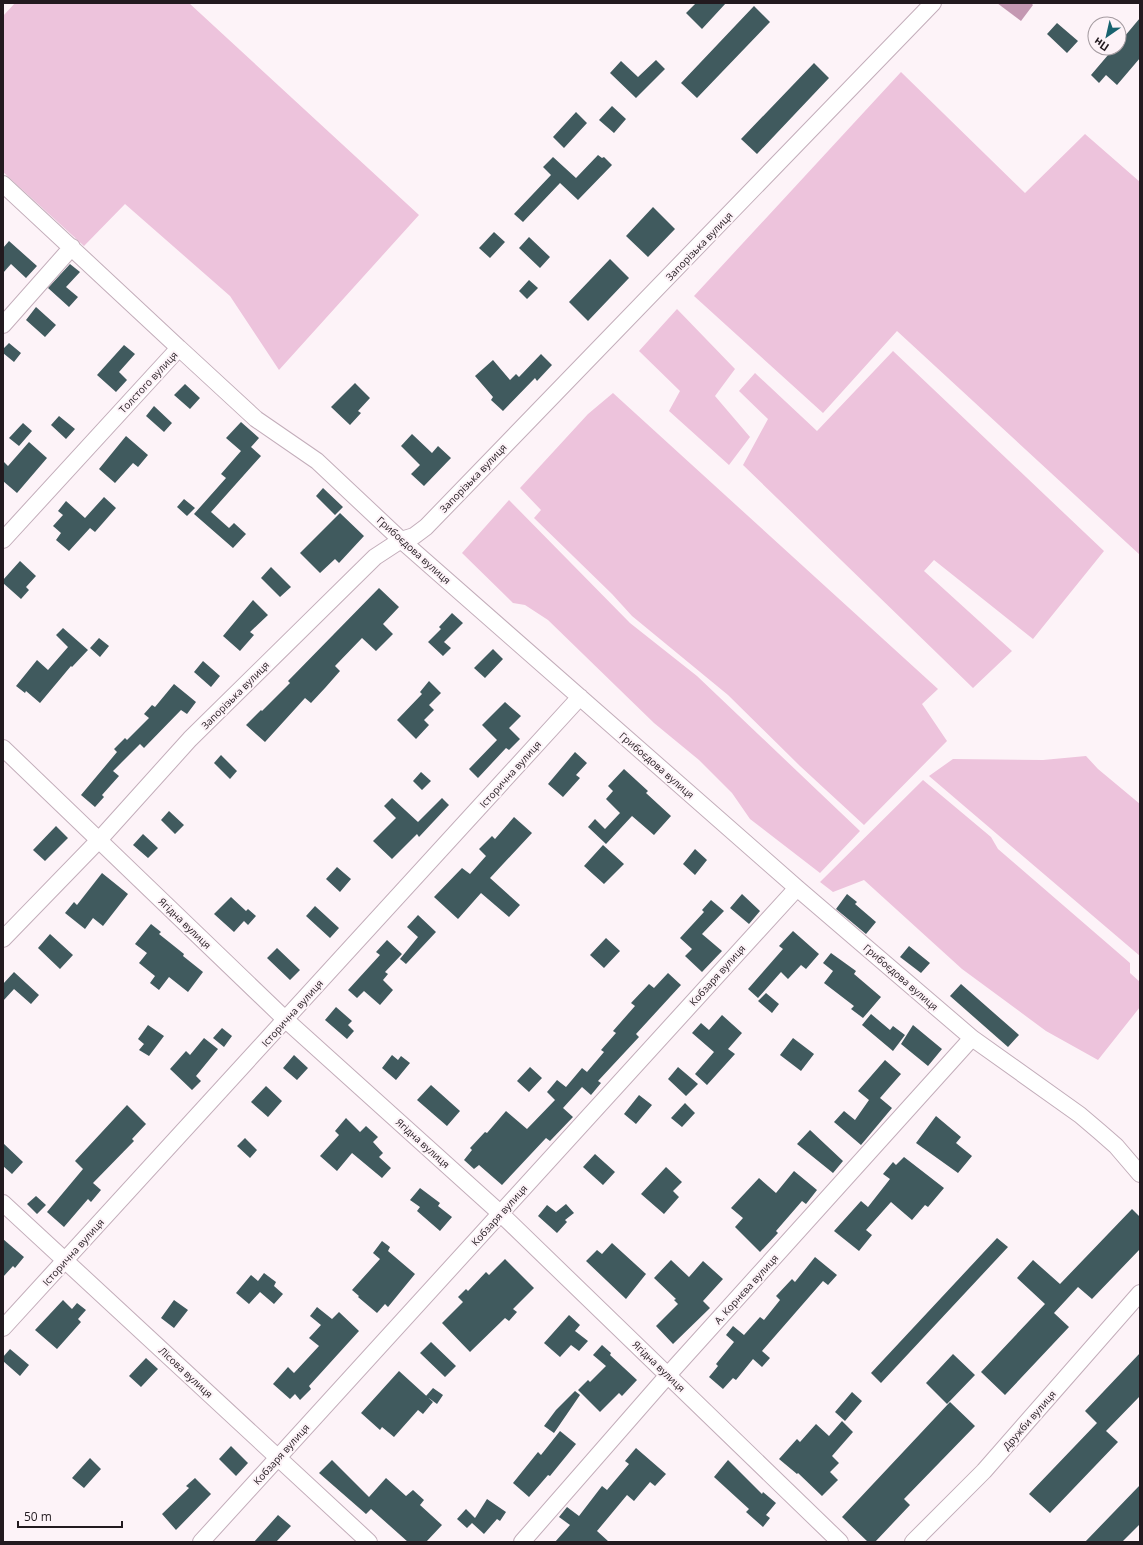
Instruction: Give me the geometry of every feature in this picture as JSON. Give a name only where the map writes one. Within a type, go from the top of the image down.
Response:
[{"type":"street","name":"Запорізька вулиця","points":[[3,939],[99,840],[196,734],[375,557],[401,540],[414,536],[426,527],[933,3]]},
{"type":"street","name":"Толстого вулиця","points":[[3,184],[179,348],[3,540]]},
{"type":"street","points":[[3,325],[72,247]]},
{"type":"street","name":"Грибоєдова вулиця","points":[[179,348],[256,419],[317,461],[401,540],[797,888],[972,1038],[1080,1115],[1116,1146],[1140,1174]]},
{"type":"street","name":"Історична вулиця","points":[[3,1328],[580,697]]},
{"type":"street","name":"Ягідна вулиця","points":[[3,748],[286,1020],[500,1213],[840,1542]]},
{"type":"street","name":"Кобзаря вулиця","points":[[201,1542],[797,888]]},
{"type":"street","name":"А. Корнєва вулиця","points":[[522,1542],[668,1375],[972,1038]]},
{"type":"street","name":"Лісова вулиця","points":[[3,1203],[368,1542]]},
{"type":"street","name":"Дружби вулиця","points":[[913,1542],[984,1471],[1140,1293]]},
{"type":"shaded area","points":[[15,3],[189,3],[419,215],[279,370],[230,296],[125,204],[84,246],[3,172],[3,16]]},
{"type":"shaded area","points":[[997,3],[1031,3],[1033,5],[1021,21]]},
{"type":"shaded area","points":[[901,72],[1025,193],[1085,134],[1140,182],[1140,555],[897,331],[823,413],[694,296]]},
{"type":"shaded area","points":[[677,309],[735,369],[715,396],[750,437],[729,465],[669,411],[680,391],[639,351]]},
{"type":"shaded area","points":[[893,351],[1104,551],[1033,639],[934,560],[924,571],[1012,651],[973,688],[743,465],[768,419],[739,391],[755,373],[817,431]]},
{"type":"shaded area","points":[[613,393],[938,689],[922,704],[947,741],[864,825],[800,766],[728,695],[632,616],[612,594],[534,518],[541,510],[520,488],[588,414]]},
{"type":"shaded area","points":[[509,500],[630,623],[697,676],[860,831],[820,873],[750,819],[732,793],[699,760],[654,723],[548,620],[525,605],[513,603],[462,553]]},
{"type":"shaded area","points":[[1086,756],[1098,769],[1140,804],[1140,956],[929,776],[953,759],[1043,760]]},
{"type":"shaded area","points":[[923,780],[991,837],[998,849],[1130,963],[1130,973],[1140,982],[1140,1007],[1098,1060],[1046,1031],[962,969],[864,880],[833,892],[820,882]]},
{"type":"building","points":[[696,3],[726,3],[702,29],[686,13]]},
{"type":"building","points":[[754,6],[770,22],[697,98],[681,83]]},
{"type":"building","points":[[1140,18],[1140,58],[1117,85],[1106,75],[1099,83],[1091,75],[1107,56],[1127,56],[1127,33]]},
{"type":"building","points":[[1057,23],[1078,41],[1067,53],[1047,34]]},
{"type":"building","points":[[656,60],[665,69],[636,98],[610,73],[621,61],[638,77]]},
{"type":"building","points":[[814,63],[829,78],[757,154],[741,139]]},
{"type":"building","points":[[612,106],[626,119],[614,133],[599,120]]},
{"type":"building","points":[[576,112],[587,123],[564,148],[553,137]]},
{"type":"building","points":[[598,155],[602,158],[604,157],[612,165],[578,200],[560,183],[523,222],[514,214],[551,175],[543,167],[553,157],[576,178]]},
{"type":"building","points":[[653,207],[675,229],[648,257],[626,236]]},
{"type":"building","points":[[494,232],[505,242],[490,258],[479,248]]},
{"type":"building","points":[[529,237],[550,257],[540,268],[519,248]]},
{"type":"building","points":[[9,241],[37,266],[26,278],[11,264],[3,273],[3,248]]},
{"type":"building","points":[[610,259],[629,278],[588,321],[569,302]]},
{"type":"building","points":[[70,264],[80,272],[66,287],[78,297],[69,307],[48,288]]},
{"type":"building","points":[[529,280],[538,288],[527,299],[519,291]]},
{"type":"building","points":[[36,307],[56,325],[45,337],[26,320]]},
{"type":"building","points":[[9,343],[21,353],[14,362],[3,353],[3,349]]},
{"type":"building","points":[[124,345],[135,354],[119,372],[127,380],[116,392],[97,375]]},
{"type":"building","points":[[541,354],[552,365],[537,381],[535,378],[503,411],[491,400],[493,397],[475,376],[493,360],[510,380],[516,374],[519,377]]},
{"type":"building","points":[[355,383],[370,398],[358,411],[361,413],[350,425],[331,407]]},
{"type":"building","points":[[185,384],[200,398],[190,409],[174,395]]},
{"type":"building","points":[[154,406],[172,423],[164,432],[146,416]]},
{"type":"building","points":[[59,416],[75,429],[66,439],[51,425]]},
{"type":"building","points":[[241,422],[259,438],[251,447],[261,456],[211,512],[229,528],[234,523],[246,534],[233,548],[194,514],[226,478],[221,474],[241,451],[226,438]]},
{"type":"building","points":[[23,423],[32,431],[19,446],[9,438]]},
{"type":"building","points":[[412,434],[432,453],[438,446],[451,458],[424,486],[411,474],[420,465],[401,446]]},
{"type":"building","points":[[126,436],[148,455],[138,467],[133,463],[115,483],[99,469]]},
{"type":"building","points":[[29,442],[47,458],[17,493],[3,481],[3,461],[8,466]]},
{"type":"building","points":[[323,488],[343,507],[335,515],[316,496]]},
{"type":"building","points":[[104,497],[116,508],[95,532],[90,528],[69,551],[56,540],[61,533],[53,526],[63,515],[58,511],[66,501],[85,518]]},
{"type":"building","points":[[184,499],[195,508],[187,516],[177,507]]},
{"type":"building","points":[[340,513],[364,536],[339,563],[335,559],[320,573],[300,553]]},
{"type":"building","points":[[20,561],[36,576],[26,587],[29,590],[21,599],[3,583],[3,580]]},
{"type":"building","points":[[271,567],[291,587],[280,597],[261,578]]},
{"type":"building","points":[[379,588],[399,607],[383,624],[393,634],[376,651],[362,638],[335,666],[340,671],[325,688],[311,703],[305,698],[265,742],[246,725],[290,683],[288,681]]},
{"type":"building","points":[[253,600],[268,615],[250,632],[254,635],[240,651],[223,636]]},
{"type":"building","points":[[452,613],[463,623],[444,642],[451,648],[443,656],[428,642],[441,629],[439,627]]},
{"type":"building","points":[[63,628],[88,650],[72,667],[71,666],[40,703],[26,691],[25,693],[16,686],[37,660],[48,670],[68,647],[56,635]]},
{"type":"building","points":[[99,638],[109,646],[100,657],[90,648]]},
{"type":"building","points":[[493,649],[503,659],[485,678],[474,668]]},
{"type":"building","points":[[203,661],[220,676],[211,687],[194,672]]},
{"type":"building","points":[[429,681],[441,693],[429,705],[434,710],[424,720],[429,725],[416,739],[397,720],[422,694],[420,692]]},
{"type":"building","points":[[174,684],[196,702],[187,714],[181,710],[144,748],[140,744],[113,771],[119,776],[102,795],[104,797],[95,807],[81,795],[117,752],[114,749],[125,738],[127,740],[149,718],[144,714],[152,705],[155,707]]},
{"type":"building","points":[[505,702],[521,716],[509,728],[520,739],[509,750],[506,748],[478,778],[469,769],[497,740],[482,725]]},
{"type":"building","points":[[575,752],[587,763],[576,775],[580,778],[563,797],[548,784]]},
{"type":"building","points":[[221,755],[237,771],[230,779],[214,763]]},
{"type":"building","points":[[624,769],[648,791],[646,793],[671,816],[654,835],[632,816],[606,844],[588,827],[595,819],[605,829],[620,813],[606,799],[613,791],[608,786]]},
{"type":"building","points":[[421,772],[431,781],[422,790],[413,781]]},
{"type":"building","points":[[392,798],[418,822],[442,798],[449,805],[419,837],[417,834],[392,859],[373,841],[396,818],[384,806]]},
{"type":"building","points":[[169,811],[184,825],[175,834],[161,820]]},
{"type":"building","points":[[514,817],[532,833],[490,878],[520,905],[509,917],[481,893],[458,919],[434,897],[462,868],[470,874],[486,856],[479,849],[492,836],[495,839]]},
{"type":"building","points":[[56,826],[68,838],[45,861],[33,850]]},
{"type":"building","points":[[143,834],[158,848],[148,858],[133,845]]},
{"type":"building","points":[[603,845],[624,864],[604,884],[584,866]]},
{"type":"building","points":[[695,849],[707,860],[695,875],[683,864]]},
{"type":"building","points":[[337,867],[351,879],[340,892],[326,879]]},
{"type":"building","points":[[102,873],[128,894],[103,926],[93,918],[85,929],[65,913],[74,902],[77,905]]},
{"type":"building","points":[[742,894],[760,911],[749,924],[730,908]]},
{"type":"building","points":[[847,894],[857,902],[855,904],[876,922],[866,934],[836,909]]},
{"type":"building","points":[[231,897],[246,911],[248,909],[256,916],[248,925],[244,921],[234,932],[214,914]]},
{"type":"building","points":[[711,900],[724,911],[702,934],[722,951],[702,972],[685,956],[692,949],[680,938],[704,912],[702,910]]},
{"type":"building","points":[[315,906],[339,928],[330,938],[306,916]]},
{"type":"building","points":[[418,915],[436,932],[406,964],[400,959],[418,937],[407,927]]},
{"type":"building","points":[[151,924],[161,932],[159,934],[184,954],[183,956],[203,972],[188,992],[169,977],[159,990],[150,983],[155,976],[139,963],[147,953],[135,944]]},
{"type":"building","points":[[793,931],[819,954],[806,969],[801,965],[788,979],[781,972],[758,998],[748,989],[783,949],[779,946]]},
{"type":"building","points":[[50,934],[73,955],[60,969],[38,948]]},
{"type":"building","points":[[606,938],[620,951],[604,968],[590,955]]},
{"type":"building","points":[[387,940],[402,954],[385,972],[388,974],[383,980],[393,990],[380,1005],[364,991],[357,998],[348,990],[380,955],[376,952]]},
{"type":"building","points":[[909,946],[930,963],[921,973],[900,957]]},
{"type":"building","points":[[277,948],[300,970],[290,980],[267,958]]},
{"type":"building","points":[[831,953],[856,971],[854,974],[881,997],[863,1018],[851,1009],[854,1006],[824,983],[833,971],[823,963]]},
{"type":"building","points":[[14,972],[39,995],[31,1004],[14,989],[3,1001],[3,984]]},
{"type":"building","points":[[668,973],[681,985],[636,1034],[639,1037],[598,1081],[601,1083],[591,1095],[582,1087],[563,1108],[573,1117],[550,1141],[546,1138],[502,1185],[479,1165],[474,1169],[464,1160],[472,1150],[470,1148],[485,1132],[487,1133],[506,1111],[527,1129],[555,1100],[547,1092],[557,1080],[566,1087],[582,1068],[587,1072],[604,1052],[601,1050],[616,1033],[613,1031],[635,1006],[631,1003],[649,984],[654,988]]},
{"type":"building","points":[[961,984],[1019,1035],[1008,1047],[950,996]]},
{"type":"building","points":[[766,993],[779,1004],[772,1013],[758,1001]]},
{"type":"building","points":[[336,1007],[352,1021],[348,1025],[354,1031],[347,1039],[325,1020]]},
{"type":"building","points":[[871,1014],[890,1030],[893,1026],[905,1035],[893,1051],[862,1025]]},
{"type":"building","points":[[722,1015],[742,1033],[728,1049],[735,1054],[707,1085],[695,1074],[714,1052],[692,1033],[701,1023],[709,1030]]},
{"type":"building","points":[[148,1025],[164,1036],[149,1056],[139,1050],[144,1044],[138,1039]]},
{"type":"building","points":[[913,1025],[942,1049],[928,1066],[901,1044]]},
{"type":"building","points":[[222,1028],[232,1036],[224,1047],[213,1038]]},
{"type":"building","points":[[204,1038],[218,1049],[196,1076],[201,1081],[192,1090],[170,1069],[186,1051],[190,1055]]},
{"type":"building","points":[[793,1038],[814,1054],[801,1071],[780,1055]]},
{"type":"building","points":[[294,1055],[308,1068],[297,1080],[283,1068]]},
{"type":"building","points":[[392,1055],[398,1060],[401,1056],[410,1063],[396,1080],[382,1068]]},
{"type":"building","points":[[885,1060],[901,1074],[880,1098],[892,1108],[861,1145],[834,1122],[844,1111],[855,1120],[869,1100],[858,1091]]},
{"type":"building","points":[[530,1067],[542,1078],[529,1092],[517,1081]]},
{"type":"building","points":[[678,1067],[698,1084],[686,1096],[668,1079]]},
{"type":"building","points":[[431,1085],[460,1111],[447,1126],[417,1100]]},
{"type":"building","points":[[266,1086],[282,1101],[268,1117],[251,1102]]},
{"type":"building","points":[[639,1095],[652,1105],[636,1124],[624,1114]]},
{"type":"building","points":[[685,1103],[695,1113],[682,1127],[671,1118]]},
{"type":"building","points":[[127,1105],[146,1124],[132,1139],[134,1141],[93,1183],[101,1190],[91,1202],[88,1199],[64,1227],[47,1212],[83,1169],[75,1161]]},
{"type":"building","points":[[936,1116],[961,1137],[956,1143],[972,1156],[958,1173],[916,1143]]},
{"type":"building","points":[[346,1118],[360,1132],[366,1126],[378,1137],[373,1142],[383,1153],[379,1157],[391,1168],[382,1178],[352,1153],[337,1171],[320,1156],[339,1135],[335,1131]]},
{"type":"building","points":[[810,1130],[843,1161],[833,1173],[797,1144]]},
{"type":"building","points":[[245,1138],[257,1150],[250,1158],[237,1146]]},
{"type":"building","points":[[3,1143],[23,1162],[12,1174],[3,1166]]},
{"type":"building","points":[[595,1154],[615,1172],[603,1185],[583,1167]]},
{"type":"building","points":[[904,1157],[944,1188],[928,1207],[925,1205],[912,1220],[891,1202],[866,1230],[872,1235],[859,1251],[834,1231],[861,1201],[868,1207],[890,1179],[883,1174],[893,1162],[896,1165]]},
{"type":"building","points":[[666,1167],[682,1182],[673,1191],[679,1197],[664,1214],[641,1194]]},
{"type":"building","points":[[794,1171],[817,1190],[806,1204],[802,1201],[776,1231],[778,1233],[760,1252],[735,1227],[743,1218],[731,1208],[759,1178],[776,1193]]},
{"type":"building","points":[[420,1188],[440,1203],[438,1206],[452,1217],[440,1231],[417,1211],[420,1207],[410,1200]]},
{"type":"building","points":[[36,1196],[46,1205],[37,1214],[27,1204]]},
{"type":"building","points":[[566,1204],[574,1213],[565,1220],[567,1222],[557,1233],[538,1216],[547,1205],[556,1212]]},
{"type":"building","points":[[1132,1209],[1140,1217],[1140,1249],[1092,1299],[1078,1287],[1054,1313],[1069,1327],[1005,1395],[981,1372],[1045,1304],[1017,1278],[1033,1260],[1060,1284]]},
{"type":"building","points":[[997,1238],[1008,1247],[881,1383],[871,1373]]},
{"type":"building","points":[[3,1239],[24,1257],[15,1268],[13,1266],[3,1277]]},
{"type":"building","points":[[382,1241],[390,1247],[388,1251],[415,1274],[388,1307],[385,1304],[377,1313],[352,1290],[380,1259],[373,1253]]},
{"type":"building","points":[[612,1243],[646,1274],[626,1299],[586,1261],[597,1250],[602,1254]]},
{"type":"building","points":[[815,1257],[837,1275],[828,1285],[823,1281],[762,1351],[770,1358],[762,1367],[753,1359],[736,1380],[733,1378],[723,1389],[709,1377],[718,1366],[716,1364],[734,1342],[726,1335],[733,1326],[744,1335],[760,1317],[764,1320],[780,1300],[776,1296],[792,1279],[795,1282]]},
{"type":"building","points":[[505,1259],[534,1288],[513,1309],[517,1312],[509,1321],[505,1318],[470,1352],[442,1323],[463,1302],[458,1297],[466,1289],[468,1291],[486,1272],[489,1275]]},
{"type":"building","points":[[671,1260],[689,1277],[703,1261],[723,1279],[703,1301],[710,1308],[673,1344],[656,1326],[678,1304],[674,1300],[676,1299],[654,1278]]},
{"type":"building","points":[[264,1273],[276,1282],[274,1286],[283,1294],[274,1304],[260,1292],[249,1304],[236,1293],[251,1275],[258,1281]]},
{"type":"building","points":[[63,1300],[72,1309],[77,1303],[86,1310],[78,1319],[81,1322],[57,1349],[35,1330]]},
{"type":"building","points":[[174,1300],[188,1310],[174,1328],[161,1318]]},
{"type":"building","points":[[317,1307],[332,1319],[339,1312],[359,1331],[309,1386],[311,1389],[300,1400],[295,1394],[290,1399],[273,1384],[288,1367],[294,1373],[319,1346],[309,1338],[321,1325],[310,1316]]},
{"type":"building","points":[[569,1315],[580,1325],[575,1331],[588,1341],[579,1351],[571,1345],[560,1357],[544,1343]]},
{"type":"building","points":[[431,1342],[456,1366],[445,1377],[420,1353]]},
{"type":"building","points":[[602,1345],[611,1353],[610,1355],[637,1380],[622,1396],[619,1393],[600,1412],[578,1390],[588,1380],[590,1382],[606,1366],[593,1355]]},
{"type":"building","points":[[10,1349],[29,1365],[20,1376],[3,1361],[3,1357]]},
{"type":"building","points":[[1140,1353],[1140,1396],[1106,1431],[1118,1442],[1050,1513],[1029,1494],[1097,1423],[1085,1411]]},
{"type":"building","points":[[953,1354],[975,1375],[947,1404],[926,1383]]},
{"type":"building","points":[[146,1358],[158,1369],[141,1387],[129,1376]]},
{"type":"building","points":[[399,1371],[433,1402],[423,1414],[418,1410],[394,1437],[382,1427],[380,1430],[361,1413]]},
{"type":"building","points":[[433,1388],[443,1395],[437,1404],[426,1396]]},
{"type":"building","points":[[575,1391],[580,1395],[554,1433],[544,1426],[556,1410]]},
{"type":"building","points":[[852,1392],[862,1401],[845,1421],[835,1412]]},
{"type":"building","points":[[950,1402],[975,1426],[904,1499],[910,1505],[875,1542],[868,1542],[842,1517]]},
{"type":"building","points":[[842,1421],[853,1432],[832,1456],[839,1463],[830,1472],[838,1480],[822,1496],[798,1473],[797,1474],[779,1459],[797,1439],[800,1442],[816,1424],[829,1436]]},
{"type":"building","points":[[560,1431],[576,1444],[550,1476],[548,1475],[529,1497],[513,1483],[538,1452],[541,1455]]},
{"type":"building","points":[[231,1446],[248,1463],[236,1476],[219,1459]]},
{"type":"building","points":[[636,1448],[666,1474],[655,1486],[650,1482],[634,1501],[627,1495],[597,1531],[609,1542],[555,1542],[570,1525],[559,1517],[567,1507],[579,1516],[602,1486],[607,1490],[629,1464],[625,1461]]},
{"type":"building","points":[[90,1458],[101,1469],[84,1488],[72,1478]]},
{"type":"building","points":[[332,1460],[369,1497],[386,1478],[406,1496],[413,1490],[424,1500],[420,1505],[442,1525],[426,1542],[408,1542],[371,1509],[366,1514],[319,1473]]},
{"type":"building","points":[[728,1460],[762,1494],[763,1492],[776,1503],[766,1515],[770,1518],[763,1527],[746,1512],[749,1509],[714,1477]]},
{"type":"building","points":[[195,1478],[211,1494],[176,1530],[162,1514],[189,1488],[186,1486]]},
{"type":"building","points":[[1140,1485],[1140,1524],[1122,1542],[1085,1542]]},
{"type":"building","points":[[487,1499],[506,1512],[500,1521],[497,1519],[484,1534],[472,1523],[467,1528],[457,1519],[466,1509],[475,1518]]},
{"type":"building","points":[[278,1515],[291,1526],[276,1542],[254,1542]]}]
